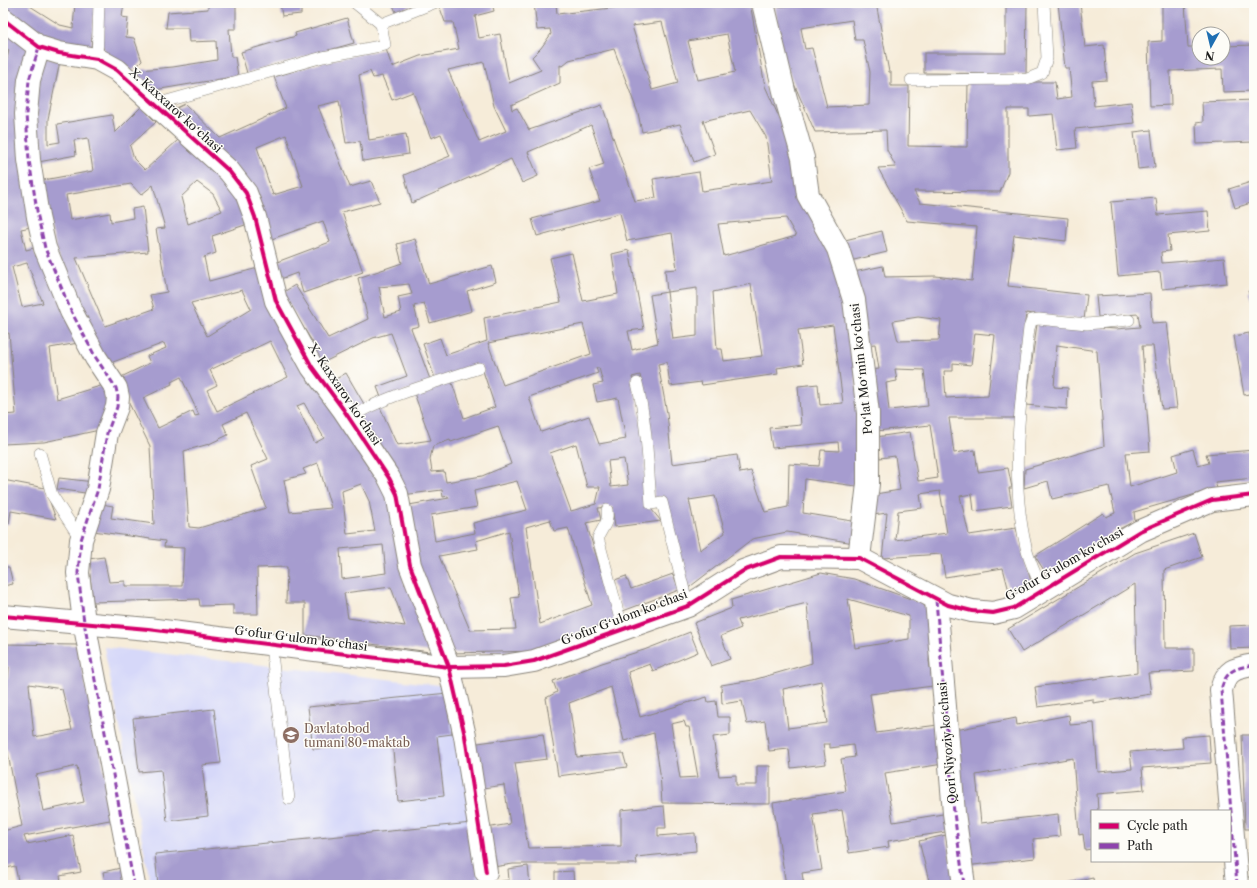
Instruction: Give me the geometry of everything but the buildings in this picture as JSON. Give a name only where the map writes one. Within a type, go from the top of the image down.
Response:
[{"type":"street","name":"Poʻlat Moʻmin koʻchasi","points":[[763,3],[785,95],[803,158],[808,195],[838,249],[854,300],[868,413],[868,484],[859,558]]},
{"type":"street","name":"X. Kaxxarov koʻchasi","points":[[3,19],[39,47],[59,53],[97,59],[117,70],[156,104],[188,136],[229,171],[246,193],[255,217],[276,301],[312,367],[349,418],[389,478],[397,494],[410,565],[449,667],[465,736],[486,872]]},
{"type":"street","points":[[39,47],[29,80],[26,114],[29,160],[38,217],[45,248],[71,310],[96,358],[116,388],[118,397],[117,407],[107,434],[98,489],[81,540],[78,573],[84,622],[134,885]]},
{"type":"street","name":"Gʻofur Gʻulom koʻchasi","points":[[3,616],[84,622],[449,667],[504,666],[534,661],[688,606],[743,571],[781,558],[859,558],[948,605],[972,611],[993,613],[1014,608],[1140,531],[1212,500],[1254,495]]},
{"type":"street","name":"Qori Niyoziy koʻchasi","points":[[936,600],[954,813],[964,885]]},
{"type":"street","points":[[1231,810],[1221,690],[1224,680],[1229,673],[1240,667],[1254,665]]},
{"type":"street","points":[[1231,812],[1237,885]]},
{"type":"lane","points":[[97,59],[99,3]]},
{"type":"lane","points":[[156,104],[323,57],[386,45],[380,24],[355,3]]},
{"type":"lane","points":[[380,24],[434,3]]},
{"type":"lane","points":[[911,80],[1027,79],[1042,73],[1046,58],[1044,3]]},
{"type":"lane","points":[[1042,590],[1026,548],[1017,482],[1020,416],[1029,328],[1032,320],[1039,319],[1087,324],[1129,320]]},
{"type":"lane","points":[[349,418],[362,410],[410,391],[479,368]]},
{"type":"lane","points":[[637,383],[643,405],[651,504],[662,502],[688,606]]},
{"type":"lane","points":[[40,453],[52,495],[81,540]]},
{"type":"lane","points":[[607,510],[608,518],[606,525],[601,530],[598,538],[623,630]]},
{"type":"lane","points":[[271,645],[289,799]]},
{"type":"shaded area","name":"Davlatobod tumani 80-maktab","points":[[104,647],[448,686],[471,784],[482,883],[457,885],[151,885]]},
{"type":"marked path","points":[[39,47],[29,80],[26,114],[29,160],[38,217],[45,248],[71,311],[96,358],[116,388],[118,397],[117,407],[107,433],[98,489],[81,540],[78,573],[84,622],[134,885]]},
{"type":"marked path","points":[[936,600],[954,813],[964,885]]},
{"type":"marked path","points":[[1231,810],[1221,690],[1223,683],[1232,671],[1242,667],[1254,665]]},
{"type":"marked path","points":[[1231,812],[1237,885]]},
{"type":"cycle path","points":[[3,19],[39,47],[59,53],[97,59],[117,70],[229,171],[246,193],[255,217],[276,301],[312,367],[343,409],[389,478],[397,494],[410,565],[449,667],[465,736],[486,872]]},
{"type":"cycle path","points":[[3,616],[148,629],[449,667],[504,666],[534,661],[688,606],[743,571],[781,557],[859,558],[948,605],[972,611],[993,613],[1014,608],[1140,531],[1212,500],[1254,495]]},
{"type":"place","name":"Davlatobod tumani 80-maktab","points":[[291,735]]}]
